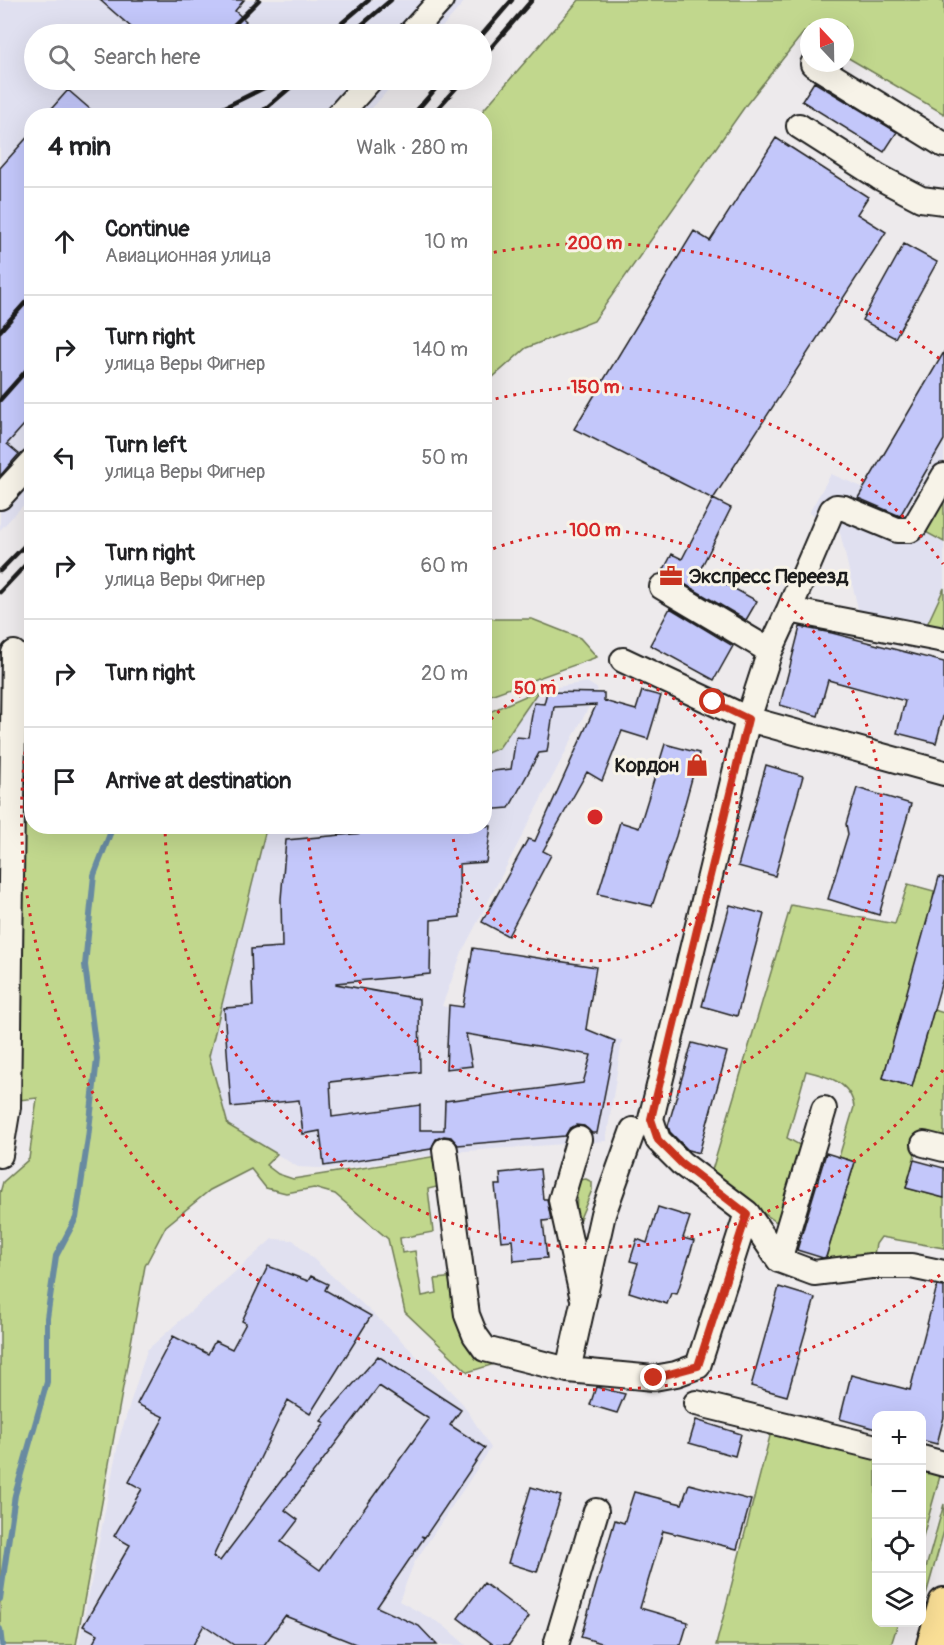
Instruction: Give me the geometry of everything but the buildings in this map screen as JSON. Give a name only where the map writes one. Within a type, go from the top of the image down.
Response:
[{"type":"main road","points":[[932,1645],[944,1603]]},
{"type":"street","points":[[419,24],[441,0]]},
{"type":"street","points":[[826,72],[944,145]]},
{"type":"street","points":[[345,108],[361,90]]},
{"type":"street","points":[[799,126],[879,177],[921,199],[944,202]]},
{"type":"street","points":[[0,497],[24,471]]},
{"type":"street","points":[[568,1370],[603,1214],[642,1124],[748,719],[770,651],[832,510],[836,507],[844,508],[897,530],[910,530],[915,526],[944,476]]},
{"type":"street","points":[[662,587],[770,651]]},
{"type":"street","points":[[789,610],[944,640]]},
{"type":"street","points":[[0,1155],[8,1107],[14,653]]},
{"type":"street","points":[[623,660],[748,719],[944,773]]},
{"type":"street","points":[[779,1260],[824,1109]]},
{"type":"street","points":[[642,1124],[681,1163],[747,1214],[779,1260],[814,1273],[871,1266],[911,1266],[944,1273]]},
{"type":"street","points":[[579,1138],[561,1200],[584,1303]]},
{"type":"street","points":[[445,1150],[467,1315],[475,1335],[485,1349],[568,1370],[654,1378],[698,1366],[747,1214]]},
{"type":"street","points":[[696,1403],[872,1446]]},
{"type":"street","points":[[926,1459],[944,1464]]},
{"type":"street","points":[[556,1645],[596,1511]]},
{"type":"shaded area","points":[[0,0],[466,0],[445,24],[24,24],[24,90],[388,90],[372,108],[24,108],[24,504],[0,530]]},
{"type":"shaded area","points":[[944,440],[944,631],[859,613],[838,524],[809,513],[831,474],[864,488],[859,498],[897,520]]},
{"type":"shaded area","points":[[587,682],[598,689],[462,952],[442,1006],[622,1040],[606,1141],[452,1152],[339,1169],[298,1167],[228,1125],[209,1056],[265,834],[492,834],[492,751],[499,748],[539,690]]},
{"type":"shaded area","points":[[272,1239],[293,1240],[394,1333],[463,1404],[491,1448],[414,1563],[399,1601],[443,1625],[466,1645],[79,1645],[119,1439],[147,1350]]},
{"type":"green space","points":[[579,0],[944,0],[944,114],[854,61],[854,18],[800,18],[800,37],[746,105],[594,321],[526,348],[492,378],[492,108],[485,108]]},
{"type":"green space","points":[[944,491],[944,542],[920,529]]},
{"type":"green space","points":[[944,588],[944,631],[926,627]]},
{"type":"green space","points":[[492,618],[532,619],[580,638],[597,657],[492,694]]},
{"type":"green space","points":[[539,690],[499,748],[492,751],[492,711]]},
{"type":"green space","points":[[24,825],[24,834],[265,834],[209,1056],[228,1125],[277,1154],[266,1165],[278,1174],[293,1179],[437,1156],[441,1186],[428,1189],[433,1232],[400,1238],[402,1253],[415,1251],[422,1296],[437,1293],[435,1279],[457,1277],[464,1321],[511,1359],[468,1372],[405,1312],[388,1239],[335,1194],[314,1188],[286,1193],[266,1188],[251,1169],[210,1190],[166,1226],[145,1266],[76,1645],[0,1645],[0,1193],[3,1182],[29,1159],[37,1098],[0,1102],[0,827]]},
{"type":"green space","points":[[908,884],[934,891],[933,902],[883,1078],[912,1087],[934,1010],[944,1013],[944,1141],[920,1136],[906,1188],[944,1198],[944,1248],[881,1237],[876,1244],[874,1254],[830,1262],[826,1258],[855,1162],[839,1157],[854,1107],[852,1098],[843,1086],[830,1078],[806,1071],[787,1138],[805,1148],[781,1225],[710,1177],[791,905],[895,924]]},
{"type":"green space","points":[[586,1179],[592,1182],[592,1190],[576,1228],[577,1184],[579,1180]]},
{"type":"green space","points":[[771,1432],[872,1451],[872,1627],[897,1627],[891,1645],[716,1645]]},
{"type":"green space","points":[[926,1464],[942,1469],[926,1526]]},
{"type":"green space","points":[[944,1504],[944,1531],[926,1595],[926,1568]]},
{"type":"waterway","points":[[0,1599],[15,1495],[47,1382],[47,1318],[56,1256],[76,1218],[88,1138],[97,1059],[85,965],[94,875],[110,834]]},
{"type":"waterway","points":[[0,1629],[2,1645]]},
{"type":"railway","points":[[235,24],[259,0]]},
{"type":"railway","points":[[341,24],[369,0]]},
{"type":"railway","points":[[363,24],[391,0]]},
{"type":"railway","points":[[491,24],[512,0]]},
{"type":"railway","points":[[492,46],[532,0]]},
{"type":"railway","points":[[223,108],[260,90]]},
{"type":"railway","points":[[266,108],[287,90]]},
{"type":"railway","points":[[419,108],[434,90]]},
{"type":"railway","points":[[438,108],[454,90]]},
{"type":"railway","points":[[0,331],[24,304]]},
{"type":"railway","points":[[0,400],[24,373]]},
{"type":"railway","points":[[0,571],[24,546]]},
{"type":"railway","points":[[0,592],[24,566]]},
{"type":"place","name":"Экспресс Переезд","points":[[671,576]]},
{"type":"place","name":"Кордон","points":[[697,765]]},
{"type":"route","points":[[654,1378],[676,1374],[698,1366],[747,1214],[681,1163],[658,1140],[651,1119],[748,719],[713,702]]}]
